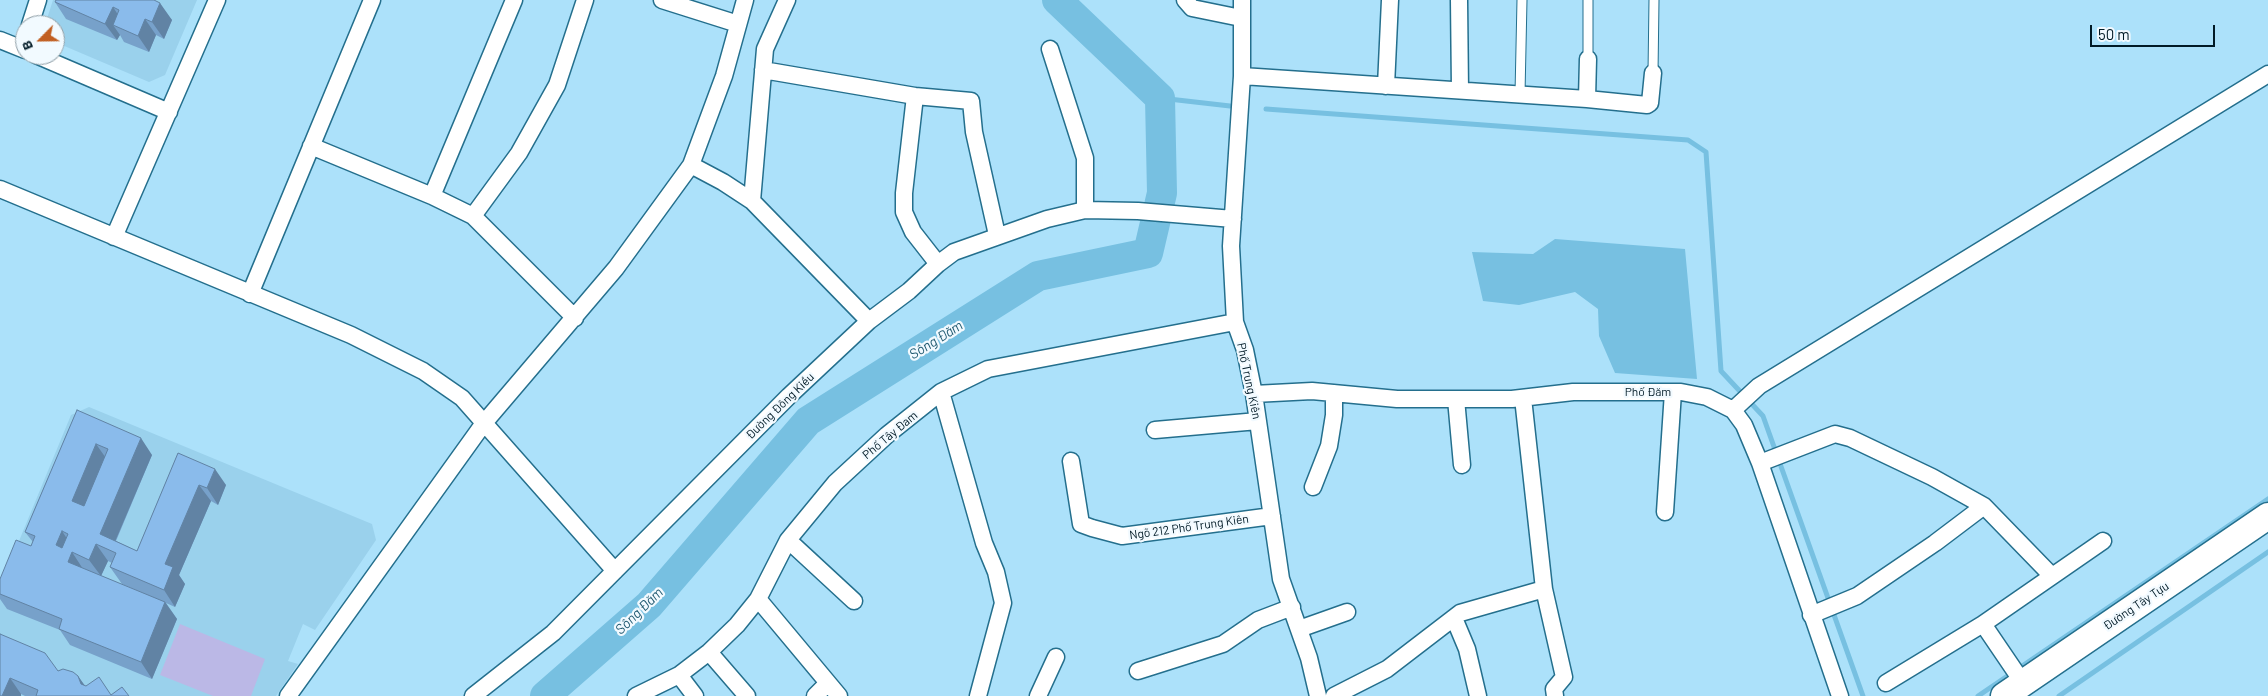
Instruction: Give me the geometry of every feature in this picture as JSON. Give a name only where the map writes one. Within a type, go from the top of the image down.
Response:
[{"type":"main road","name":"Đường Tây Tựu","points":[[2014,689],[2268,516]]},
{"type":"street","points":[[33,15],[38,0]]},
{"type":"street","points":[[114,237],[217,0]]},
{"type":"street","points":[[250,294],[372,0]]},
{"type":"street","points":[[432,196],[514,0]]},
{"type":"street","points":[[473,216],[519,153],[557,85],[585,0]]},
{"type":"street","points":[[662,0],[738,24]]},
{"type":"street","points":[[288,696],[484,423],[616,268],[691,164],[724,76],[745,0]]},
{"type":"street","points":[[752,201],[765,49],[788,0]]},
{"type":"street","points":[[1185,0],[1192,8],[1242,18]]},
{"type":"street","name":"Phố Trung Kiên","points":[[1242,0],[1242,80],[1231,246],[1235,322],[1245,350],[1254,394],[1281,579],[1309,658],[1318,696]]},
{"type":"street","points":[[1386,86],[1390,0]]},
{"type":"street","points":[[1459,0],[1460,90]]},
{"type":"street","points":[[0,40],[15,45]]},
{"type":"street","points":[[1050,49],[1085,158],[1085,210]]},
{"type":"street","points":[[1587,99],[1588,59]]},
{"type":"street","points":[[63,65],[169,112]]},
{"type":"street","points":[[763,70],[915,96],[971,101],[974,132],[997,235]]},
{"type":"street","points":[[1242,80],[1460,90],[1647,105],[1650,103],[1653,73]]},
{"type":"street","points":[[1840,696],[1763,462],[1735,407],[1759,386],[2268,74]]},
{"type":"street","points":[[915,96],[904,193],[904,212],[913,232],[938,264]]},
{"type":"street","points":[[311,146],[432,196],[473,216],[575,318]]},
{"type":"street","points":[[691,164],[724,182],[752,201],[869,321]]},
{"type":"street","points":[[0,189],[351,335],[424,371],[462,398],[615,571]]},
{"type":"street","name":"Đường Đông Kiều","points":[[473,696],[553,633],[790,396],[869,321],[954,252],[997,235],[1047,219],[1085,210],[1138,211],[1233,219]]},
{"type":"street","name":"Phố Tây Đam","points":[[636,696],[679,675],[709,652],[737,625],[758,599],[788,540],[836,483],[887,435],[941,392],[988,369],[1235,322]]},
{"type":"street","name":"Phố Đăm","points":[[1254,394],[1312,391],[1397,399],[1456,399],[1523,398],[1573,392],[1673,392],[1707,397],[1735,407]]},
{"type":"street","points":[[941,392],[984,543],[996,572],[1003,603],[978,696]]},
{"type":"street","points":[[1665,512],[1673,392]]},
{"type":"street","points":[[1313,488],[1329,446],[1334,414],[1334,393]]},
{"type":"street","points":[[1523,398],[1544,588],[1564,677],[1554,689],[1555,696]]},
{"type":"street","points":[[1456,399],[1462,464]]},
{"type":"street","points":[[1155,430],[1258,422]]},
{"type":"street","points":[[1763,462],[1835,434],[1850,438],[1932,477],[1984,506],[2052,576]]},
{"type":"street","name":"Ngõ 212 Phố Trung Kiên","points":[[1071,461],[1081,524],[1092,528],[1122,536],[1272,516]]},
{"type":"street","points":[[1814,614],[1857,596],[1928,548],[1984,506]]},
{"type":"street","points":[[788,540],[854,601]]},
{"type":"street","points":[[1886,683],[1983,624],[2103,541]]},
{"type":"street","points":[[1334,696],[1387,669],[1460,613],[1544,588]]},
{"type":"street","points":[[758,599],[839,696]]},
{"type":"street","points":[[1138,671],[1223,644],[1258,620],[1292,607]]},
{"type":"street","points":[[1299,629],[1347,612]]},
{"type":"street","points":[[1454,618],[1467,650],[1478,696]]},
{"type":"street","points":[[1983,624],[2005,656],[2014,689]]},
{"type":"street","points":[[709,652],[747,696]]},
{"type":"street","points":[[1038,696],[1056,658]]},
{"type":"street","points":[[679,675],[695,696]]},
{"type":"street","points":[[815,696],[828,683]]},
{"type":"lane","points":[[1520,94],[1522,0]]},
{"type":"lane","points":[[1588,0],[1588,59]]},
{"type":"lane","points":[[1653,73],[1654,0]]},
{"type":"shaded area","points":[[53,0],[197,0],[165,75],[149,82],[65,46],[65,15],[48,15]]},
{"type":"shaded area","points":[[1555,239],[1685,249],[1697,379],[1615,373],[1599,336],[1598,309],[1575,292],[1519,305],[1483,301],[1472,252],[1533,254]]},
{"type":"shaded area","points":[[89,407],[372,524],[376,540],[315,630],[303,624],[288,661],[298,664],[276,696],[0,696],[0,587],[71,415]]},
{"type":"shaded area","points":[[180,624],[265,659],[251,696],[213,696],[160,675]]},
{"type":"building","points":[[56,0],[154,0],[160,3],[152,22],[145,19],[138,36],[113,25],[119,10],[113,7],[105,24],[55,2]]},
{"type":"building","points":[[77,410],[141,438],[100,534],[137,551],[178,453],[215,469],[207,488],[199,485],[165,564],[173,567],[164,590],[110,567],[116,553],[96,544],[89,560],[72,552],[68,562],[165,602],[141,662],[59,629],[62,619],[0,594],[0,579],[16,540],[31,546],[35,536],[25,532]],"holes":[[[96,444],[108,449],[84,506],[72,501]],[[62,531],[68,534],[62,548],[56,545]]]},
{"type":"building","points":[[0,634],[45,653],[58,671],[63,669],[73,672],[78,676],[81,684],[86,686],[99,677],[111,695],[122,687],[129,696],[36,696],[38,690],[10,678],[2,696],[0,696]]},
{"type":"waterway","name":"Sông Đăm","points":[[545,696],[649,605],[808,421],[1038,276],[1148,253],[1162,193],[1160,98],[1057,0]]},
{"type":"waterway","points":[[1160,98],[1230,106]]},
{"type":"waterway","points":[[1266,109],[1688,140],[1706,152],[1721,371],[1763,416],[1863,696]]},
{"type":"waterway","points":[[1978,696],[2268,499]]},
{"type":"waterway","points":[[2059,696],[2268,552]]}]
